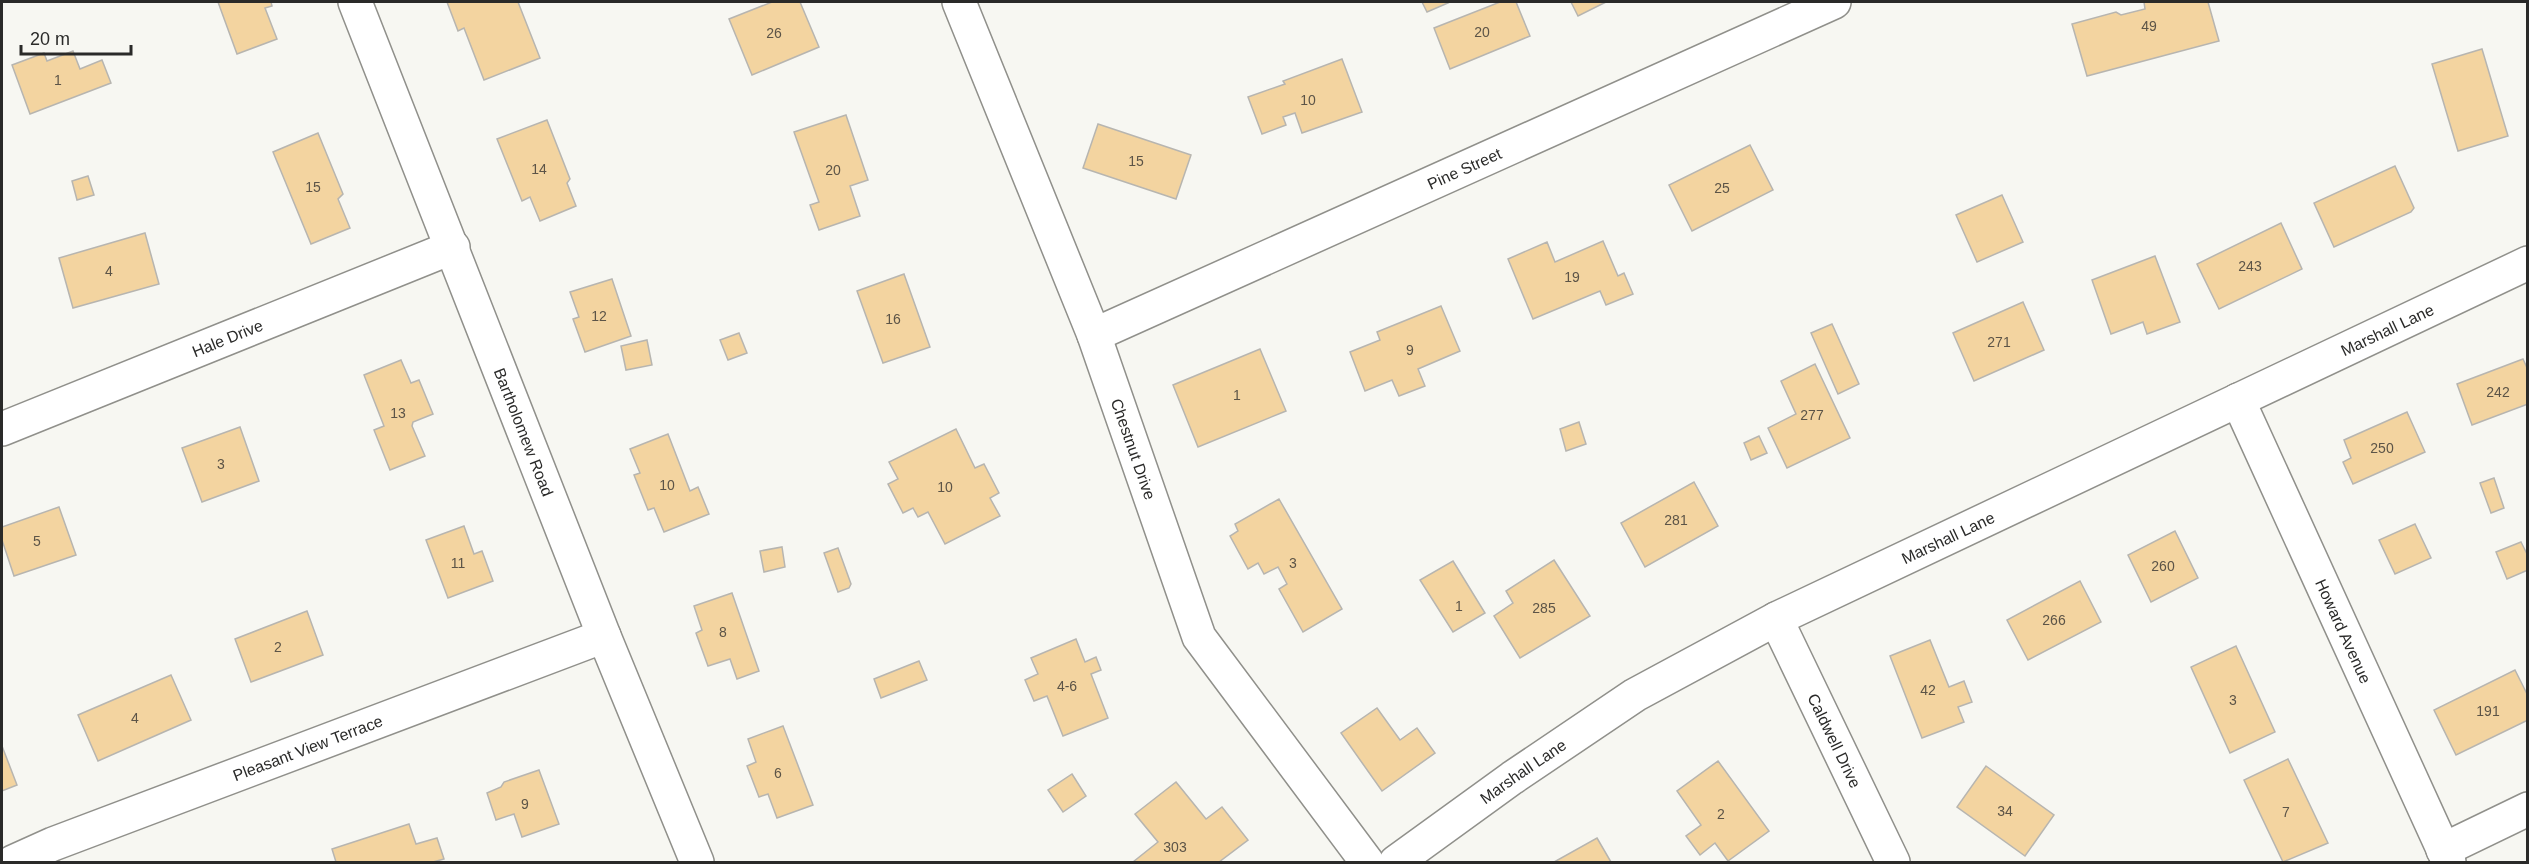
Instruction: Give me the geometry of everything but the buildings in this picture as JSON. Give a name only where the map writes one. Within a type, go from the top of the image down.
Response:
[{"type":"street","name":"Bartholomew Road","points":[[355,2],[604,636],[697,862]]},
{"type":"street","name":"Chestnut Drive","points":[[959,2],[1094,335],[1199,637],[1367,862]]},
{"type":"street","name":"Pine Street","points":[[1094,335],[1834,2]]},
{"type":"street","name":"Hale Drive","points":[[2,429],[453,247]]},
{"type":"street","name":"Marshall Lane","points":[[1396,862],[1512,778],[1635,695],[1776,619],[2528,263]]},
{"type":"street","name":"Howard Avenue","points":[[2238,400],[2446,856]]},
{"type":"street","name":"Caldwell Drive","points":[[1776,619],[1893,862]]},
{"type":"street","name":"Pleasant View Terrace","points":[[13,862],[62,853],[604,636]]},
{"type":"street","points":[[2446,856],[2528,809]]}]
